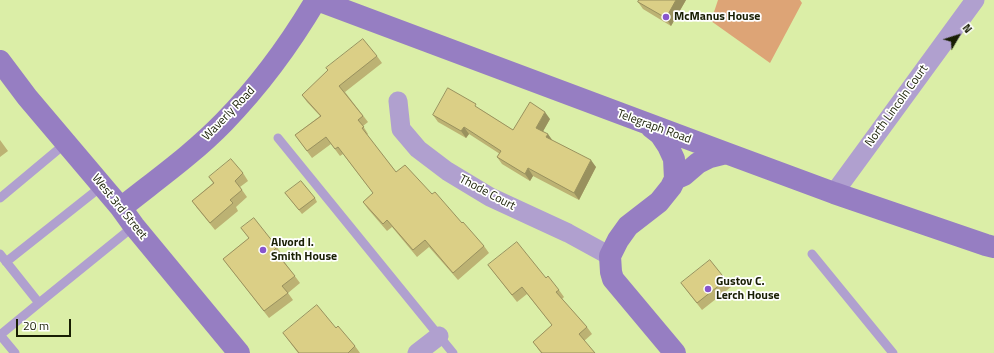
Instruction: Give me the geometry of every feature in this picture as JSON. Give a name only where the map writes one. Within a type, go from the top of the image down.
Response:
[{"type":"street","name":"Telegraph Road","points":[[317,0],[834,193],[994,247]]},
{"type":"street","name":"Waverly Road","points":[[121,208],[193,150],[223,123],[278,60],[317,0]]},
{"type":"street","name":"North Lincoln Court","points":[[834,193],[975,0]]},
{"type":"street","name":"West 3rd Street","points":[[0,61],[28,97],[121,208],[134,226],[240,353]]},
{"type":"street","name":"Thode Court","points":[[398,100],[401,129],[418,149],[447,171],[490,197],[568,233],[610,256]]},
{"type":"street","points":[[646,124],[660,134],[668,146],[674,159],[675,179],[671,187],[659,202],[628,226],[618,240],[610,256],[611,272],[613,279],[675,353]]},
{"type":"street","points":[[675,179],[684,175],[710,157],[726,153]]},
{"type":"street","points":[[417,353],[438,336]]},
{"type":"lane","points":[[278,138],[453,353]]},
{"type":"lane","points":[[0,198],[66,143]]},
{"type":"lane","points":[[6,262],[102,186]]},
{"type":"lane","points":[[15,353],[0,335],[134,226]]},
{"type":"lane","points":[[0,254],[39,303]]},
{"type":"lane","points":[[812,254],[893,353]]},
{"type":"shaded area","points":[[718,0],[800,0],[802,3],[770,63],[711,21]]},
{"type":"building","points":[[639,0],[676,0],[666,18],[638,2]]},
{"type":"building","points":[[363,39],[377,56],[339,86],[363,116],[358,120],[364,127],[362,128],[396,172],[405,165],[432,194],[435,192],[484,246],[453,273],[425,240],[413,250],[387,220],[383,224],[363,202],[373,193],[338,147],[335,149],[326,137],[307,151],[295,135],[321,116],[302,95],[328,70],[326,68]]},
{"type":"building","points":[[448,88],[476,104],[475,106],[513,130],[530,102],[545,112],[536,128],[548,134],[546,137],[591,160],[574,193],[528,168],[525,174],[497,157],[501,151],[464,127],[461,131],[433,115]]},
{"type":"building","points":[[231,159],[243,173],[235,181],[242,190],[230,200],[233,203],[210,223],[192,201],[214,183],[209,177]]},
{"type":"building","points":[[301,181],[315,198],[299,210],[285,193]]},
{"type":"building","points":[[254,218],[277,247],[274,250],[295,276],[282,286],[288,293],[264,311],[223,259],[249,238],[241,228]]},
{"type":"building","points":[[517,242],[546,278],[548,276],[559,290],[556,292],[587,327],[579,334],[595,353],[542,353],[533,342],[552,325],[522,287],[512,295],[488,265]]},
{"type":"building","name":"Gustov C. Lerch House","points":[[710,260],[726,280],[697,303],[681,283]]},
{"type":"building","points":[[317,305],[336,328],[338,326],[355,346],[348,353],[299,353],[283,333]]},
{"type":"place","name":"McManus House","points":[[666,17]]},
{"type":"place","name":"Alvord I. Smith House","points":[[263,250]]},
{"type":"place","name":"Gustov C. Lerch House","points":[[708,289]]}]
